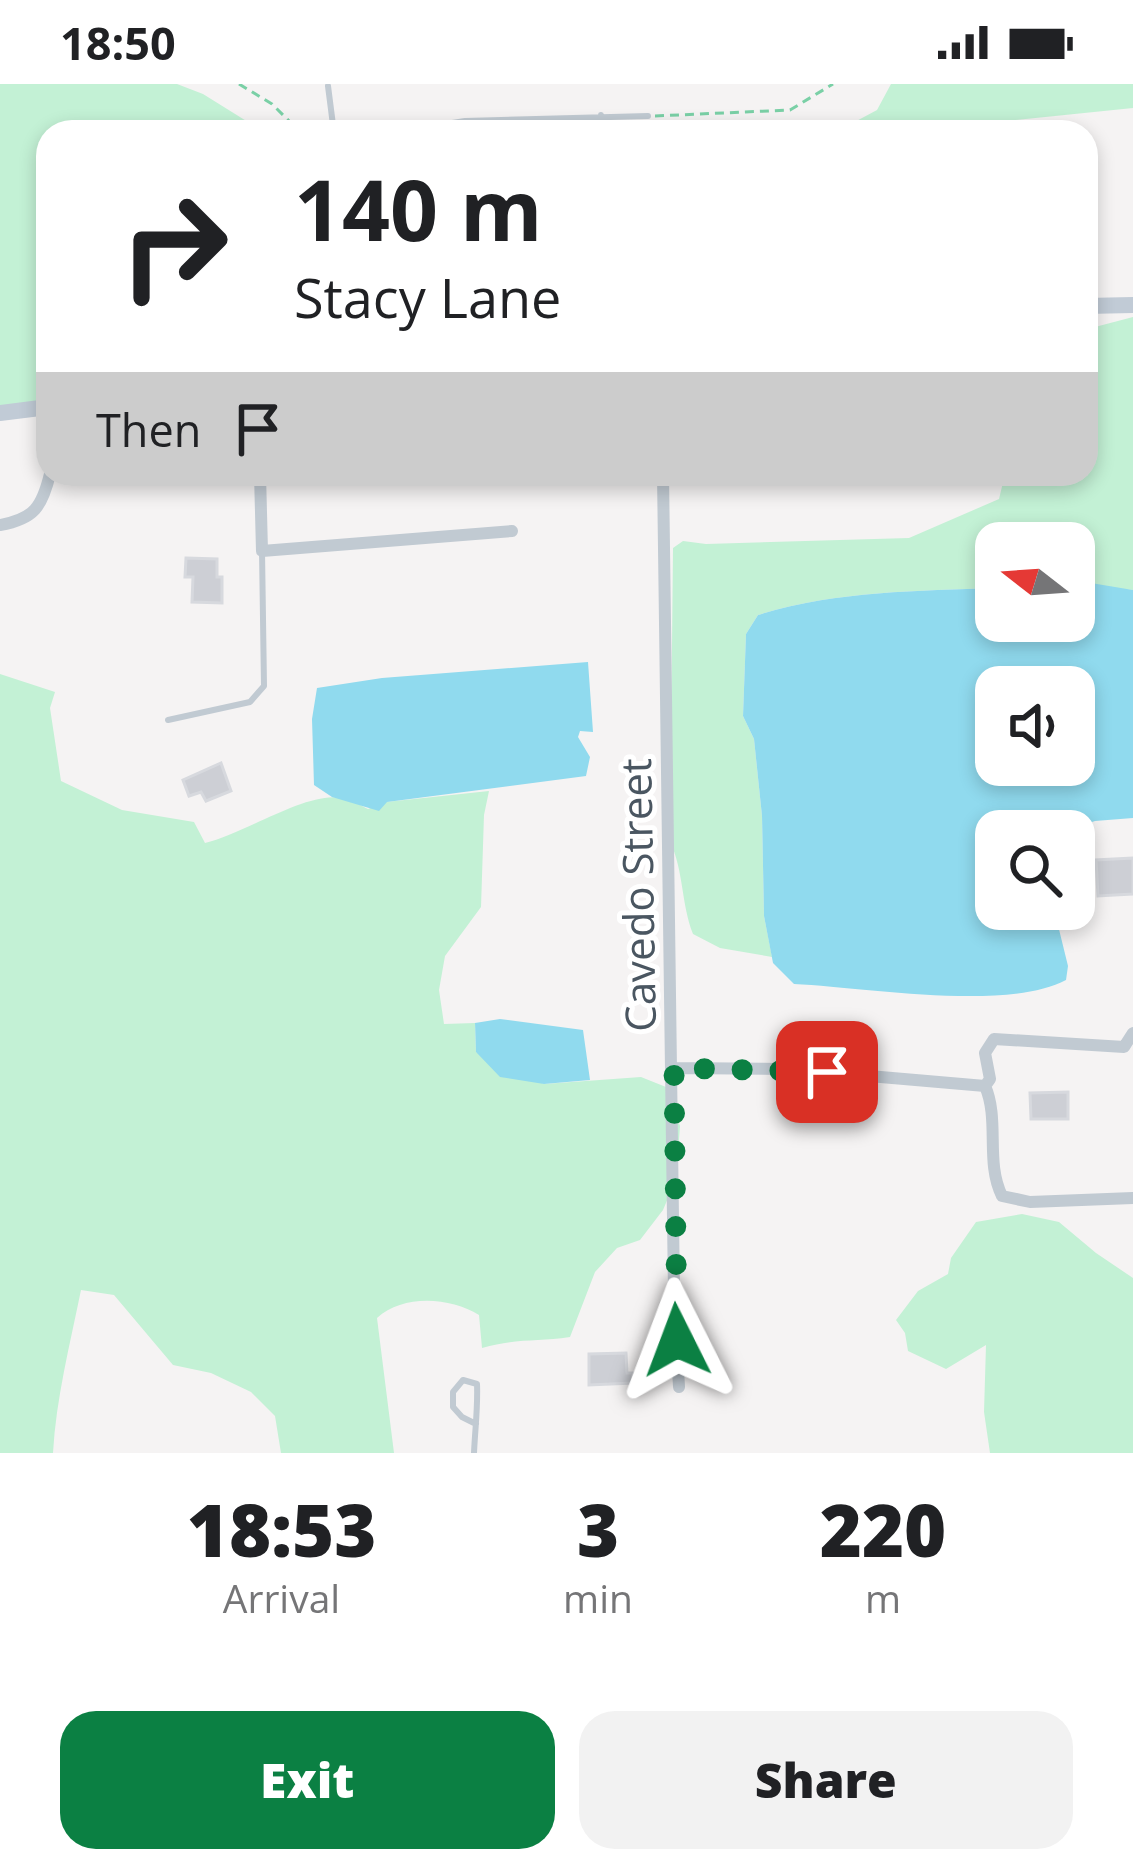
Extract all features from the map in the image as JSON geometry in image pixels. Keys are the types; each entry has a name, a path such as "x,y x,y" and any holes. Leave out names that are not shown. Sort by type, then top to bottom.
{"street":[{"path":"1098,306 1133,305"},
{"path":"0,413 36,408"},
{"path":"0,525 28,520 43,503 47,486"},
{"path":"260,486 262,551 512,531"},
{"name":"Cavedo Street","path":"664,486 674,1293 680,1387"},
{"path":"985,1086 991,1079 985,1053 994,1039 1124,1048 1133,1034"},
{"path":"674,1068 788,1069 985,1086"},
{"path":"985,1086 996,1182 1003,1196 1012,1200 1133,1198"}],"lane":[{"path":"328,86 332,120"},
{"path":"601,115 602,120"},
{"path":"488,120 648,116"},
{"path":"168,720 250,702 259,695 267,667 262,551"},
{"path":"474,1453 476,1424 477,1384 463,1380 453,1392 453,1407 476,1424"}],"path":[{"path":"239,84 288,120"},
{"path":"648,116 790,110 833,84"}],"green space":[{"path":"0,84 177,84 245,120 36,120 36,408 0,413"},
{"path":"891,84 1133,84 1133,108 1015,120 858,120 877,110"},
{"path":"1133,317 1133,590 1095,586 1095,522 975,522 975,589 846,597 758,615 746,634 743,716 754,739 762,816 764,916 772,957 720,948 693,934 670,841 673,548 683,541 909,538 999,499 1002,486 1098,486 1098,326"},
{"path":"0,674 55,692 50,708 61,781 122,810 194,822 205,843 327,798 368,809 386,802 489,791 481,907 445,956 439,990 444,1024 475,1023 476,1052 544,1084 641,1077 666,1087 680,1126 676,1179 663,1210 640,1240 617,1248 595,1272 570,1337 482,1348 479,1315 441,1302 400,1305 377,1318 394,1453 281,1453 275,1416 251,1392 211,1373 173,1365 114,1295 81,1290 53,1453 0,1453"},
{"path":"1022,1214 1059,1222 1133,1278 1133,1453 990,1453 984,1412 986,1345 946,1369 908,1351 905,1333 896,1320 918,1291 948,1274 951,1258 976,1222"}],"water":[{"path":"1095,584 1133,590 1133,818 1095,821 1095,810 975,810 975,930 1059,930 1068,966 1066,980 1008,995 895,992 794,984 773,963 764,916 762,816 754,739 743,716 746,634 758,615 787,607 975,589 975,642 1095,642"},
{"path":"588,662 593,732 580,731 578,737 590,757 586,776 387,802 379,811 332,797 314,785 312,719 317,688 382,678"},
{"path":"500,1019 583,1030 590,1080 544,1084 500,1077 476,1052 475,1023"}],"building":[{"path":"186,558 217,559 222,603 192,602 193,577 185,577"},
{"path":"221,763 231,791 206,801 201,792 189,796 183,780"},
{"path":"1133,858 1133,894 1098,896 1096,860"},
{"path":"1068,1092 1068,1119 1031,1119 1030,1093"},
{"path":"626,1353 633,1383 589,1385 589,1354"}],"route":[{"path":"677,1340 674,1068 827,1072"}]}
